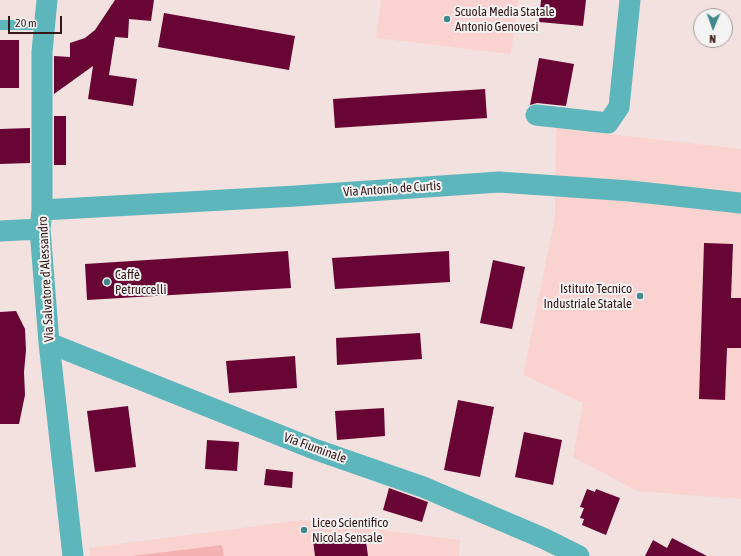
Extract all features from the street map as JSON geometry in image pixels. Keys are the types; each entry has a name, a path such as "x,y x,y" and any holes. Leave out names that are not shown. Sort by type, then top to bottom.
{"street":[{"name":"Via Salvatore d'Alessandro","path":"47,0 42,52 41,219 49,343 74,556"},
{"path":"536,116 608,123 619,107 630,0"},
{"name":"Via Antonio de Curtis","path":"0,231 41,219 296,196 499,182 630,191 741,203"},
{"name":"Via Fiuminale","path":"49,343 314,449 423,487 544,539 578,556"}],"lane":[{"path":"0,25 44,25"}],"shaded area":[{"name":"Scuola Media Statale Antonio Genovesi","path":"381,0 518,0 511,54 376,38"},
{"name":"Istituto Tecnico Industriale Statale","path":"556,128 741,149 741,499 637,491 573,457 583,403 523,375 555,216"},
{"name":"Liceo Scientifico Nicola Sensale","path":"302,520 460,540 459,556 90,556 89,548"},
{"path":"222,545 224,556 132,556"}],"building":[{"path":"115,0 154,0 151,21 129,19 128,38 115,37 109,75 137,79 133,106 88,99 93,66 54,94 54,56 70,57 70,43 85,38 95,30"},
{"path":"541,0 586,0 583,26 539,22"},
{"path":"164,13 295,36 289,70 158,47"},
{"path":"0,40 19,40 19,88 0,88"},
{"path":"539,58 574,64 566,106 537,103 530,105"},
{"path":"485,89 487,118 335,128 333,99"},
{"path":"54,116 66,116 66,165 54,165"},
{"path":"30,128 30,163 0,164 0,129"},
{"path":"704,243 733,244 731,298 741,298 741,348 727,348 725,400 699,399"},
{"path":"288,251 291,288 87,300 85,264"},
{"path":"449,251 450,282 335,289 332,258"},
{"path":"493,260 525,267 512,329 480,323"},
{"path":"16,311 25,329 25,395 19,424 0,424 0,312"},
{"path":"420,333 422,359 337,365 336,338"},
{"path":"295,356 297,388 229,393 226,361"},
{"path":"458,400 494,407 480,477 444,470"},
{"path":"128,406 136,467 95,472 87,411"},
{"path":"384,408 385,436 337,440 335,411"},
{"path":"524,432 562,440 553,485 515,477"},
{"path":"207,440 239,442 237,471 205,469"},
{"path":"266,469 293,472 292,488 264,485"},
{"path":"389,488 428,502 422,522 383,510"},
{"path":"587,489 595,492 596,489 620,498 606,535 582,525 584,519 580,518 584,508 580,507"},
{"path":"365,534 368,556 315,556 313,540"},
{"path":"672,538 707,556 645,556 653,540 667,548"}],"place":[{"name":"Scuola Media Statale Antonio Genovesi","path":"447,19"},
{"name":"Caffè Petruccelli","path":"107,282"},
{"name":"Istituto Tecnico Industriale Statale","path":"640,296"},
{"name":"Liceo Scientifico Nicola Sensale","path":"304,530"}]}
